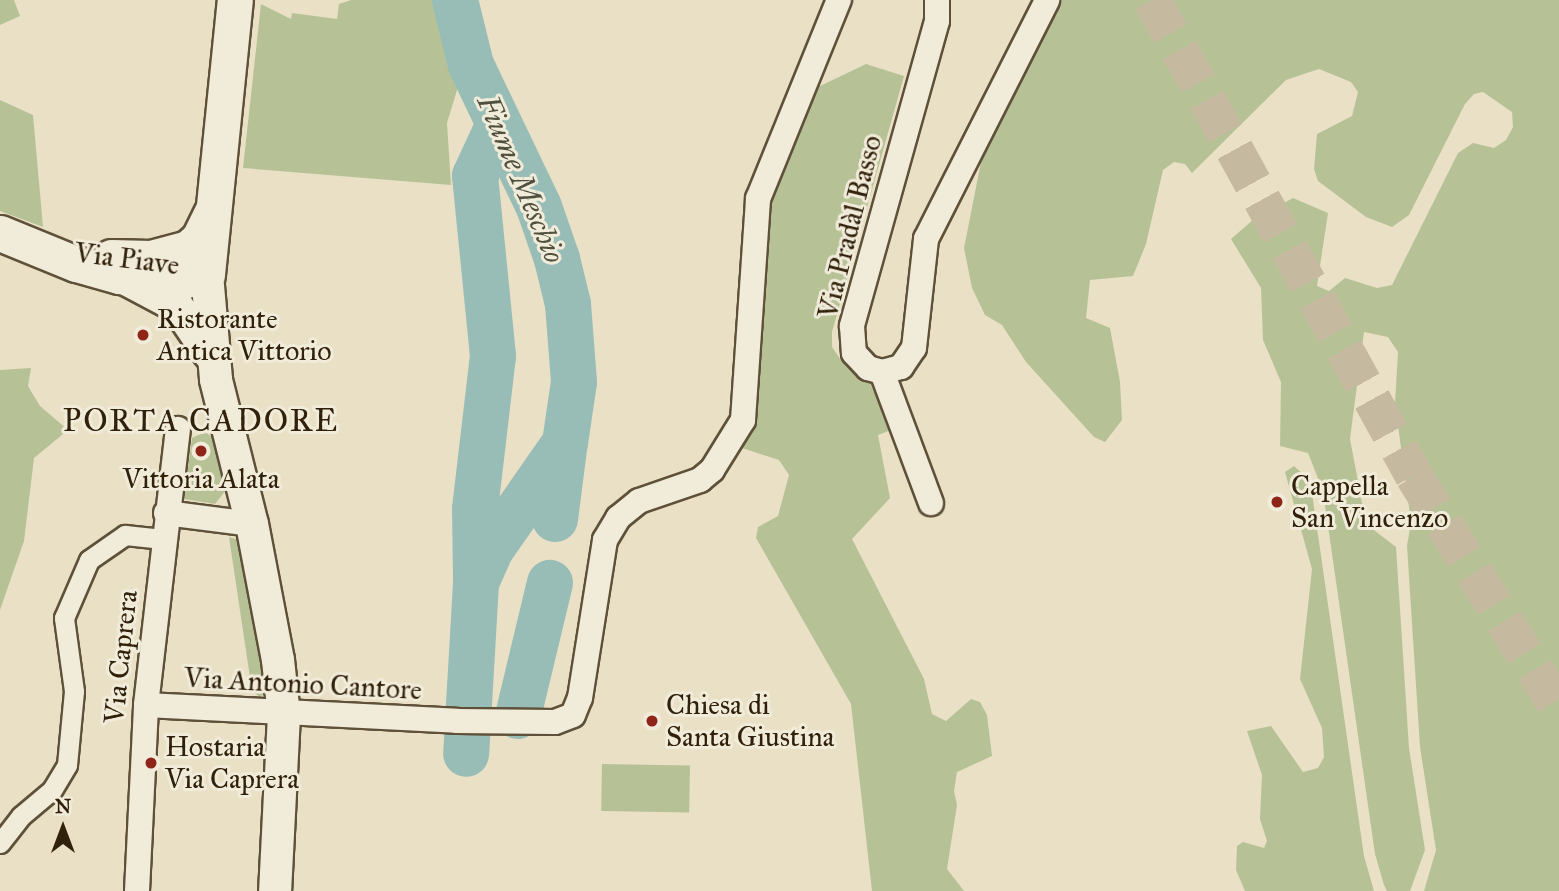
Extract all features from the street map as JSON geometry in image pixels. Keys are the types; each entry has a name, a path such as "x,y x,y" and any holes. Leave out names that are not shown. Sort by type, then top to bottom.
{"main road":[{"path":"207,274 211,213 235,0"},
{"path":"150,258 188,248 199,238 211,213"},
{"name":"Via Piave","path":"14,238 91,257 150,258"},
{"name":"Via Piave","path":"14,238 119,276 180,282 207,274"}],"street":[{"name":"Via Antonio Cantore","path":"146,705 284,715 457,720 555,722 573,715 580,698 605,540 618,518 639,501 700,480 721,459 743,420 758,199 839,0"},
{"name":"Via Pradàl Basso","path":"882,372 868,368 854,353 852,326 937,21 937,0"},
{"path":"931,503 882,372 901,367 914,348 926,239 1047,0"},
{"name":"Via Piave","path":"150,258 207,274"},
{"path":"207,274 213,360 252,524 284,715 275,891"},
{"path":"119,276 177,306 213,360"},
{"name":"Via Caprera","path":"137,891 146,705 163,538 178,429"},
{"path":"166,513 252,524"},
{"path":"0,843 8,828 52,790 67,765 74,691 64,618 89,560 125,535 163,538"}],"green space":[{"path":"0,0 14,0 20,16 0,25"},
{"path":"351,0 435,0 461,77 447,123 451,185 243,168 261,4 291,19 292,13 337,19 339,4"},
{"path":"1062,0 1559,0 1559,891 1424,891 1436,850 1420,747 1407,546 1411,522 1395,403 1398,352 1388,337 1364,332 1350,439 1366,524 1396,547 1409,748 1425,850 1410,891 1387,891 1375,854 1323,491 1308,453 1280,446 1281,382 1263,340 1261,288 1231,239 1254,219 1293,198 1328,213 1317,286 1329,291 1345,278 1377,288 1392,285 1458,153 1473,143 1494,148 1506,140 1513,127 1512,112 1483,92 1474,94 1465,104 1409,215 1392,227 1366,217 1318,181 1314,169 1317,134 1352,116 1358,92 1351,82 1319,69 1286,80 1192,173 1185,164 1174,162 1163,170 1146,244 1133,276 1090,280 1086,318 1110,328 1120,382 1122,420 1105,442 1094,437 1026,362 1002,325 985,315 972,288 964,248 981,162"},
{"path":"866,64 904,76 832,332 832,347 841,360 865,372 891,430 878,435 890,498 852,539 924,679 932,714 946,721 971,699 980,702 987,715 992,756 957,772 954,791 957,805 947,869 964,891 872,891 851,704 756,538 758,527 778,516 789,475 779,460 742,448 756,413 759,232 797,121 818,87"},
{"path":"0,100 33,115 43,227 0,211"},
{"path":"31,368 28,386 40,406 68,430 34,458 24,541 0,610 0,370"},
{"path":"205,432 212,437 226,490 215,504 184,499 192,438"},
{"path":"1294,466 1306,477 1312,493 1364,856 1374,891 1245,891 1236,870 1237,846 1243,842 1264,848 1267,841 1260,819 1262,775 1247,731 1271,726 1303,772 1318,768 1324,757 1322,728 1300,679 1312,569 1285,472"},
{"path":"229,537 239,540 264,655 265,693 260,697 252,691"},
{"path":"602,764 690,766 689,813 601,811"}],"waterway":[{"name":"Fiume Meschio","path":"455,0 471,65 539,207 557,259 568,304 574,382 565,443 491,549 476,583 466,754"},
{"path":"476,579 475,509 493,356 475,176 499,124"},
{"path":"555,519 564,449"},
{"path":"518,716 550,583"}],"tunnel":[{"path":"1152,0 1414,476 1559,709"}],"place":[{"name":"Ristorante Antica Vittorio","path":"143,335"},
{"name":"Vittoria Alata","path":"201,451"},
{"name":"Cappella San Vincenzo","path":"1277,502"},
{"name":"Chiesa di Santa Giustina","path":"652,721"},
{"name":"Hostaria Via Caprera","path":"151,763"}],"district":[{"name":"PORTA CADORE","path":"201,421"}]}
